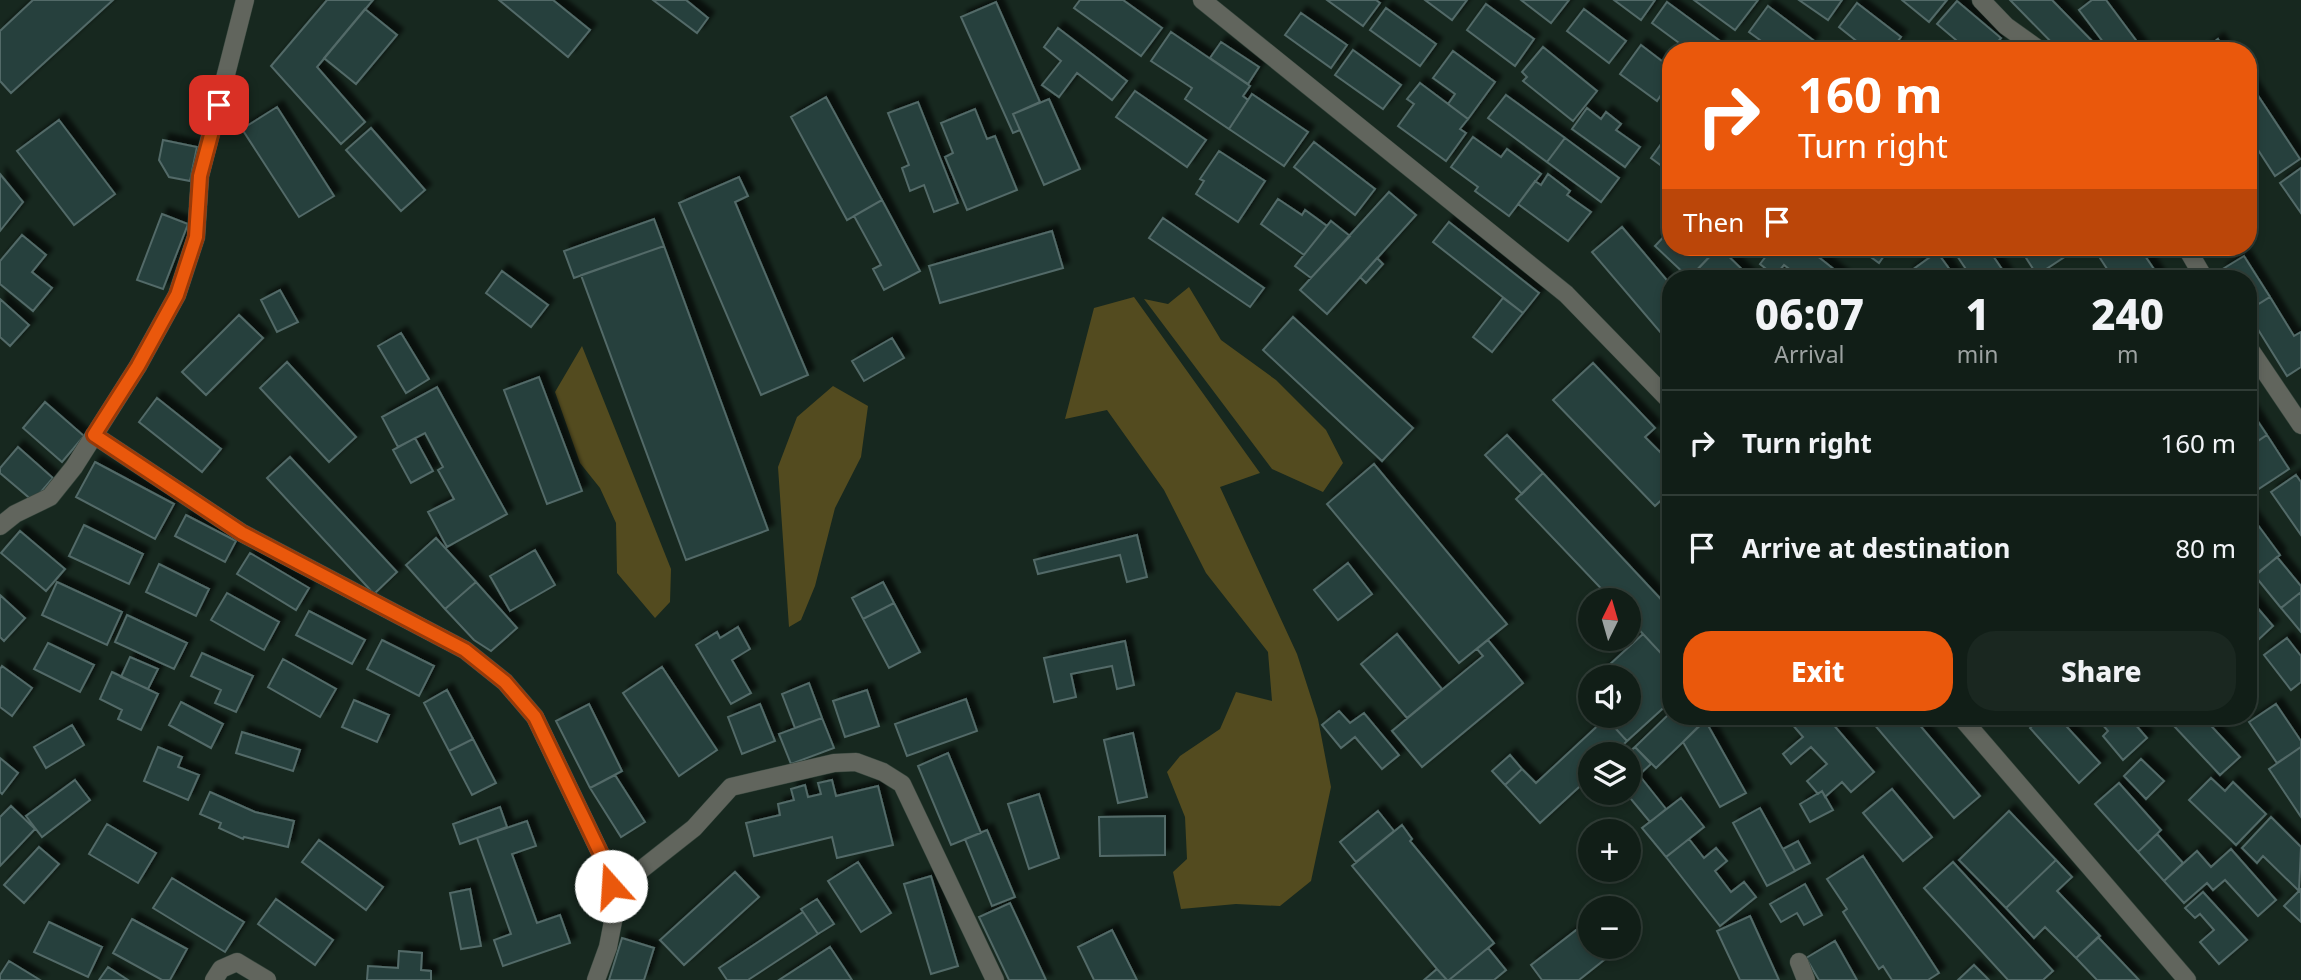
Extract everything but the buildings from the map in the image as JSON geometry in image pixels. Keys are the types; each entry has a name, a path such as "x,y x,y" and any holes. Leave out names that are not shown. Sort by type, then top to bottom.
{"street":[{"path":"0,526 15,514 50,497 74,467 138,366 177,295 196,237 200,176 246,0"},
{"path":"1202,0 1566,294 1662,393"},
{"path":"1981,0 2006,26 2028,42"},
{"path":"2257,360 2301,425"},
{"path":"94,435 242,533 465,650 505,682 535,717 608,869 616,906 608,947 596,980"},
{"path":"1969,725 2187,980"},
{"path":"611,886 642,869 694,828 731,787 834,763 856,762 883,772 902,784 995,980"},
{"path":"214,980 221,969 237,962 267,980"},
{"path":"1799,962 1806,980"}],"shaded area":[{"path":"1189,287 1221,340 1276,380 1326,430 1343,463 1323,492 1272,469 1144,299 1168,304"},
{"path":"1134,297 1260,473 1220,487 1297,654 1318,719 1331,787 1311,881 1280,906 1236,904 1181,909 1173,872 1187,859 1185,817 1167,772 1180,756 1220,729 1236,692 1272,701 1268,652 1206,573 1164,490 1107,410 1065,419 1094,308"},
{"path":"582,346 671,569 670,602 655,618 617,573 616,523 600,488 580,463 555,392"},
{"path":"833,386 868,406 861,457 835,508 815,586 801,620 789,627 778,467 797,417"}],"route":[{"path":"219,105 200,176 196,237 177,295 138,366 94,435 242,533 465,650 505,682 535,717 608,869 611,886"}]}
